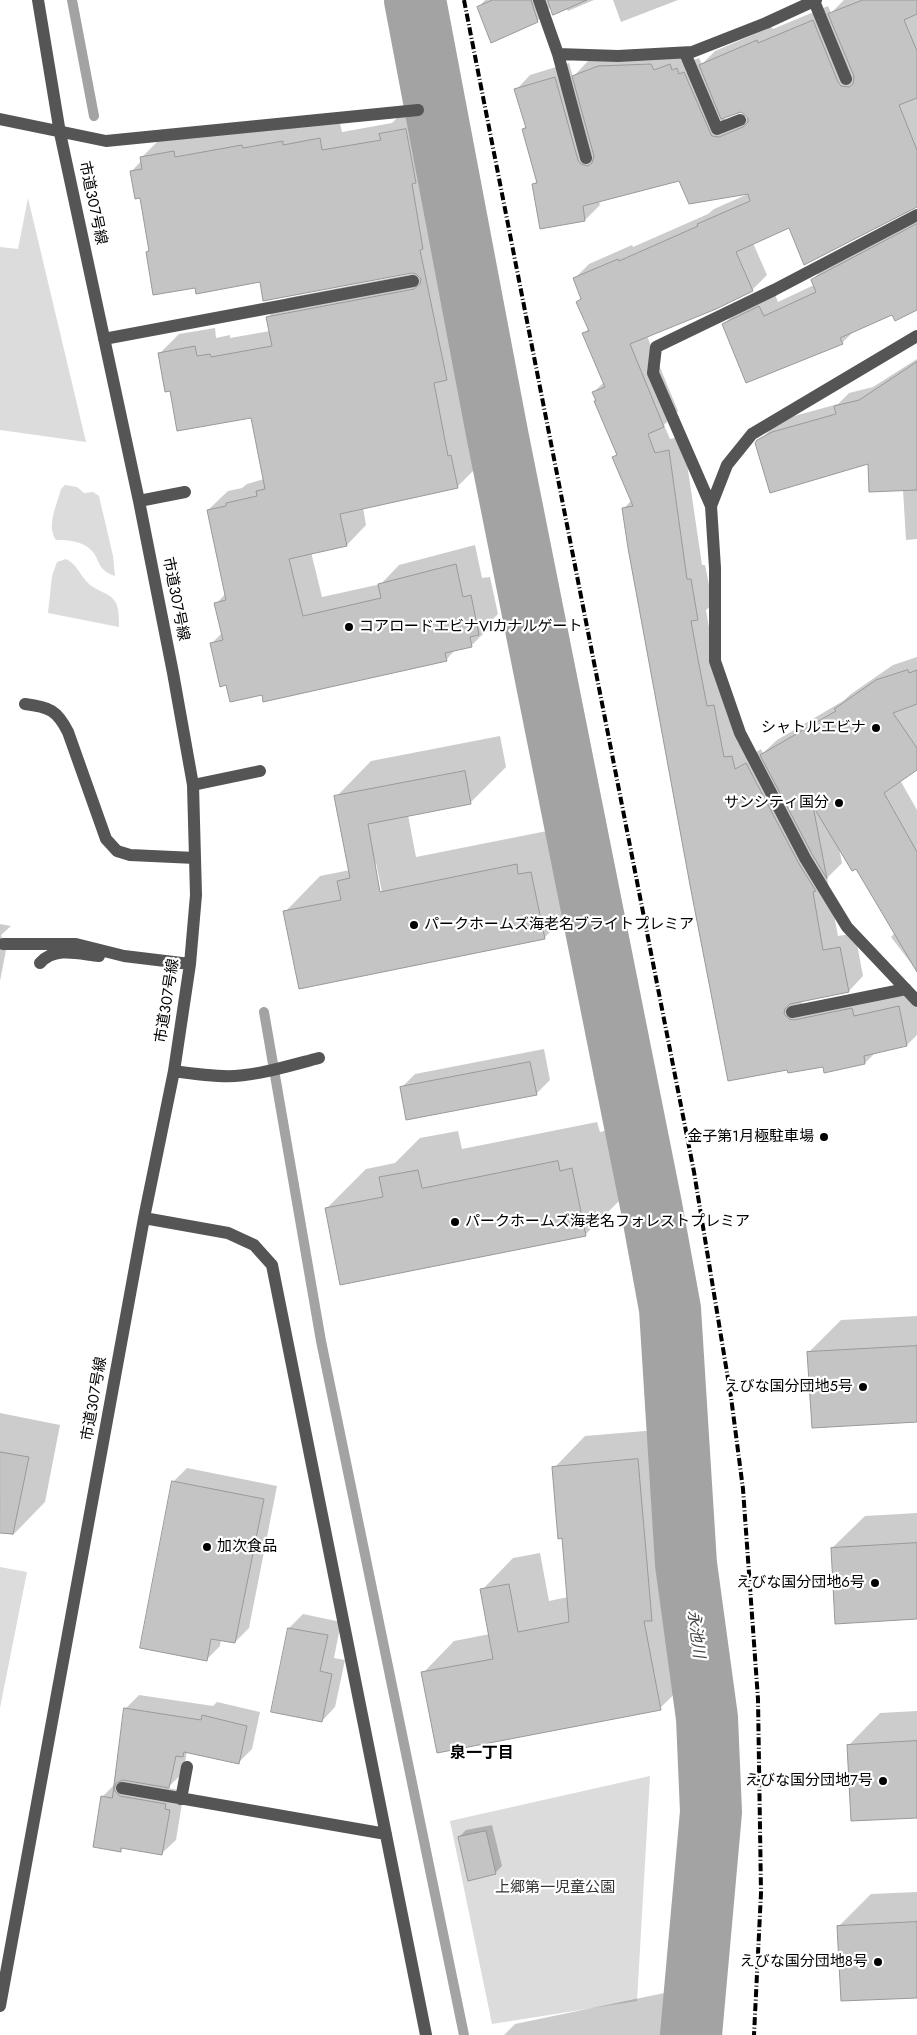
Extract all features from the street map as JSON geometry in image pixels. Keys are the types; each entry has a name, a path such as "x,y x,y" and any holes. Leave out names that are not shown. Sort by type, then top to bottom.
{"street":[{"name":"市道307号線","path":"0,2006 144,1218 174,1071 190,964 196,895 193,785 139,501 60,133 38,0"},
{"path":"539,0 558,54 565,87 586,158"},
{"path":"558,54 618,56 692,52 730,38 815,0 846,79"},
{"path":"685,52 717,130 740,120"},
{"path":"0,119 60,133 106,141 418,110"},
{"path":"917,215 774,290 656,347 653,372 711,506 715,568 715,661 740,733 805,858 847,926 917,1001"},
{"path":"104,339 413,282"},
{"path":"711,506 727,464 752,434 917,336"},
{"path":"139,501 185,492"},
{"path":"25,704 52,710 61,719 68,732 106,839 114,848 130,855 195,858"},
{"path":"193,785 260,771"},
{"path":"3,944 76,944 124,956"},
{"path":"40,963 47,956 59,953 124,956 190,964"},
{"path":"792,1012 906,989"},
{"path":"174,1071 203,1075 235,1076 319,1058"},
{"path":"144,1218 228,1233 254,1245 272,1265 426,2035"},
{"path":"181,1799 187,1767"},
{"path":"122,1788 386,1834"}],"green space":[{"path":"28,198 86,442 0,430 0,247 18,249"},
{"path":"65,485 77,487 84,493 93,492 99,496 113,556 115,576 101,567 94,553 88,547 75,542 56,540 53,534 52,521 61,489"},
{"path":"66,559 73,564 90,585 114,600 118,608 119,627 48,613 52,576 57,562"},
{"path":"0,1567 27,1572 0,1708"},
{"name":"上郷第一児童公園","path":"650,1776 637,2001 492,2024 450,1821"}],"building":[{"path":"493,0 531,0 538,22 491,43 477,7"},
{"path":"548,0 587,0 553,15"},
{"path":"863,0 917,0 917,14 904,20 917,51 917,98 899,105 917,150 917,207 804,265 789,228 736,252 753,291 716,309 630,344 664,427 648,434 655,453 669,450 687,579 691,579 698,620 691,621 707,706 714,705 724,757 732,756 735,769 746,763 798,862 816,891 813,892 823,950 840,947 849,992 790,1004 785,1009 784,1014 789,1019 794,1020 852,1008 854,1016 899,1006 907,1046 864,1056 865,1064 824,1073 823,1067 788,1073 787,1070 728,1081 628,548 622,508 633,506 612,457 617,455 594,401 596,401 592,392 605,387 582,333 589,331 576,302 581,299 573,278 618,259 619,261 750,201 748,194 689,204 679,181 583,206 585,221 540,229 532,184 537,183 522,129 526,128 514,89 555,77 578,160 581,164 588,166 592,163 594,156 572,76 598,66 651,64 654,70 670,64 672,70 677,68 679,74 684,72 712,136 719,137 743,127 748,122 748,118 741,112 721,119 699,65 757,40 758,43 813,20 838,82 841,86 849,87 853,84 854,76 828,14"},
{"path":"406,129 416,183 412,184 423,249 420,250 447,380 434,383 448,456 451,455 458,488 340,514 347,546 289,559 303,616 381,598 378,584 456,564 463,597 471,595 479,635 470,637 472,647 445,653 447,661 263,702 262,695 230,702 226,685 220,687 210,643 223,640 214,603 226,600 207,510 226,506 226,503 257,496 256,491 265,489 251,418 177,431 170,391 165,392 158,353 195,346 197,356 210,354 211,357 272,346 266,317 414,289 420,284 421,279 412,273 263,301 260,282 196,294 195,288 153,295 146,252 149,251 140,198 135,199 130,171 142,169 140,157 174,151 175,157 242,145 243,148 283,141 283,145 320,138 322,150 381,140 379,134"},
{"path":"917,224 917,310 895,321 892,315 840,338 843,344 746,383 722,324 759,306 764,316 816,292 811,280"},
{"path":"917,362 917,490 869,492 868,464 770,493 755,443 757,440 772,432 836,414 834,406 859,400"},
{"path":"908,670 909,673 917,670 917,704 893,713 917,748 917,770 884,793 917,852 917,972 856,869 852,871 813,806 827,879 760,755 836,711 834,709 876,680"},
{"name":"パークホームズ海老名ブライトプレミア","path":"465,771 471,804 368,824 380,892 517,864 518,874 531,872 545,939 299,989 283,911 341,900 337,881 350,878 334,796"},
{"path":"530,1062 537,1095 406,1120 400,1087"},
{"name":"パークホームズ海老名フォレストプレミア","path":"558,1161 560,1171 572,1168 586,1236 340,1285 325,1208 383,1197 379,1177 418,1170 422,1188"},
{"name":"えびな国分団地5号","path":"917,1346 917,1422 812,1428 807,1352"},
{"path":"0,1452 29,1457 13,1534 0,1533"},
{"path":"638,1459 652,1621 644,1621 661,1710 437,1753 421,1672 493,1659 480,1589 509,1584 518,1632 569,1622 562,1538 558,1539 552,1467"},
{"name":"加次食品","path":"172,1481 264,1499 235,1643 211,1639 207,1661 140,1648"},
{"name":"えびな国分団地6号","path":"917,1543 917,1619 835,1624 831,1548"},
{"path":"288,1628 328,1635 320,1671 332,1674 322,1722 271,1712"},
{"path":"124,1708 201,1720 202,1715 247,1726 239,1764 184,1752 183,1757 176,1756 169,1788 123,1780 116,1783 114,1790 120,1796 166,1804 165,1809 170,1810 162,1855 121,1848 121,1852 93,1847 101,1796 112,1798"},
{"name":"えびな国分団地7号","path":"917,1741 917,1818 851,1821 847,1745"},
{"path":"486,1831 496,1874 468,1881 458,1837"},
{"name":"えびな国分団地8号","path":"917,1922 917,1998 841,2001 837,1926"}],"waterway":[{"path":"72,0 94,116"},
{"name":"永池川","path":"415,0 497,433 651,1205 670,1309 686,1564 707,1718 711,1812 691,2035"},
{"path":"264,1012 321,1341 464,2035"}],"railway":[{"path":"464,0 694,1172 731,1397 743,1489 758,1699 761,1893 754,2035"}],"place":[{"name":"コアロードエビナVIカナルゲート","path":"349,627"},
{"name":"シャトルエビナ","path":"876,728"},
{"name":"サンシティ国分","path":"839,803"},
{"name":"パークホームズ海老名ブライトプレミア","path":"414,925"},
{"name":"金子第1月極駐車場","path":"824,1137"},
{"name":"パークホームズ海老名フォレストプレミア","path":"455,1222"},
{"name":"えびな国分団地5号","path":"863,1387"},
{"name":"加次食品","path":"207,1547"},
{"name":"えびな国分団地6号","path":"875,1583"},
{"name":"えびな国分団地7号","path":"883,1781"},
{"name":"えびな国分団地8号","path":"878,1962"}],"district":[{"name":"泉一丁目","path":"482,1754"}]}
